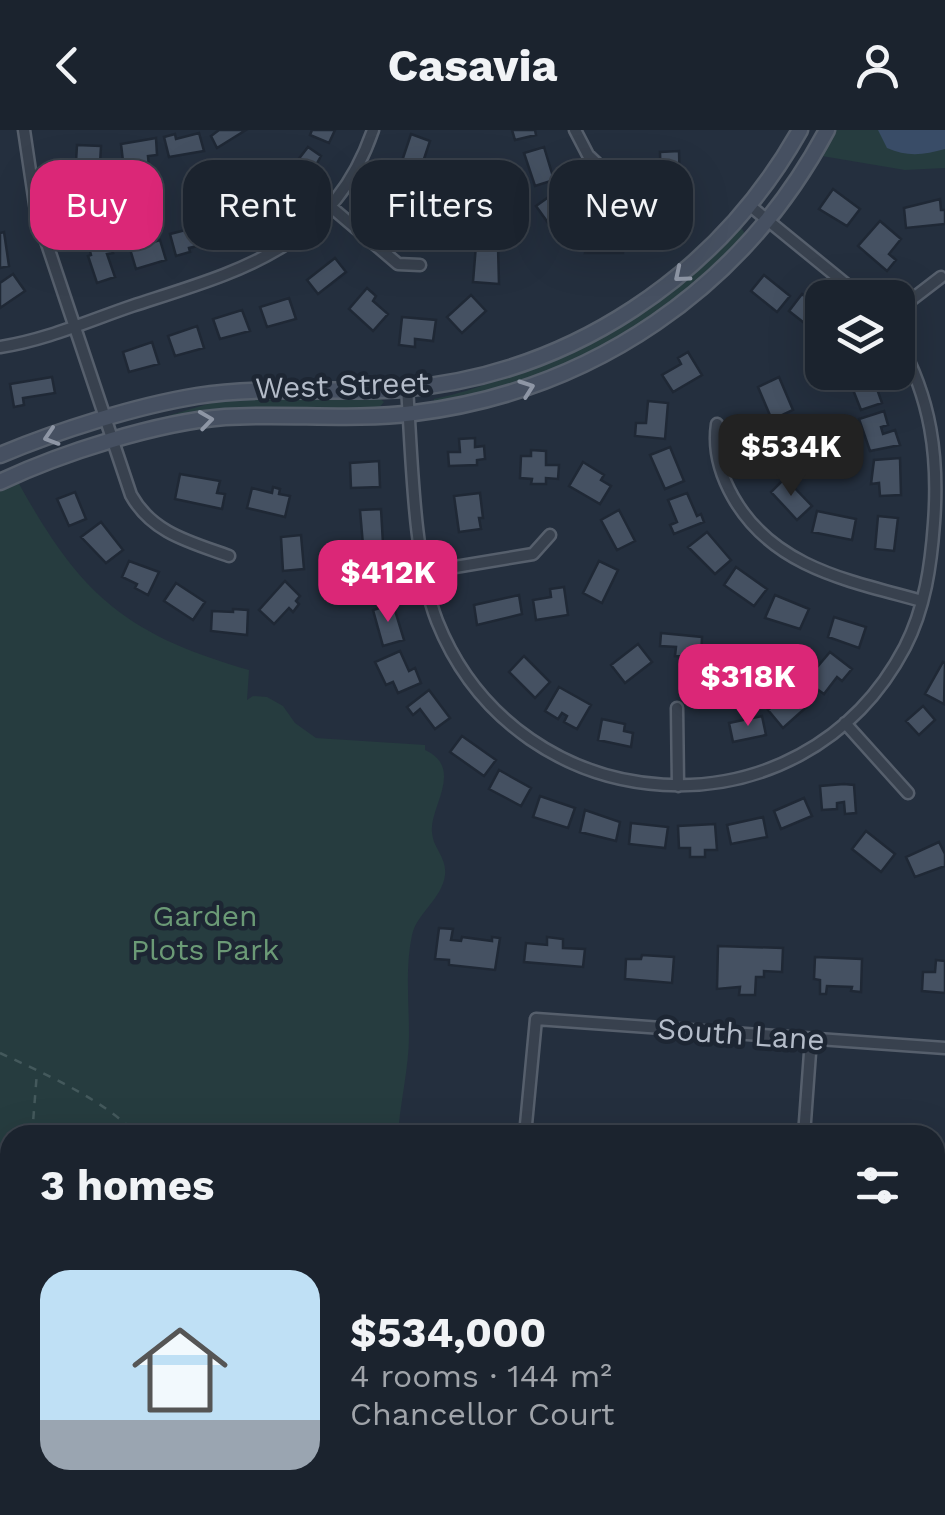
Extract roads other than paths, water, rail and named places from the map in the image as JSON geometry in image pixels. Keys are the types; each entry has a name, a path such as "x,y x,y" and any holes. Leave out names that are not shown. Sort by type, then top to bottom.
{"street":[{"path":"24,130 36,211 130,495 149,520 178,538 229,556"},
{"path":"373,130 358,166 331,207 398,264 420,266"},
{"path":"575,130 592,160"},
{"name":"West Street","path":"0,455 160,404 221,393 407,388 501,371 586,338 668,286 695,263 749,206 800,130"},
{"name":"West Street","path":"0,482 111,442 219,418 409,414 521,391 626,344 696,294 769,221 827,130"},
{"path":"749,206 841,280"},
{"path":"0,347 73,327 258,263 278,250"},
{"path":"915,297 941,277"},
{"path":"407,388 424,572 436,618 454,658 490,707 516,730 562,760 630,782 678,786 725,782 772,768 811,748 846,723 896,663 914,628 931,565 936,450 924,398 915,378"},
{"path":"718,424 715,447 729,489 742,514 774,547 808,567 922,601"},
{"path":"424,572 533,554 550,534"},
{"path":"677,708 678,786"},
{"path":"846,723 908,793"},
{"name":"South Lane","path":"526,1125 536,1019 945,1048"},
{"path":"805,1125 811,1039"}],"water":[{"path":"878,130 945,130 945,149 916,154 894,151 887,148"}],"park label":[{"name":"Garden Plots Park","path":"205,932"}]}
